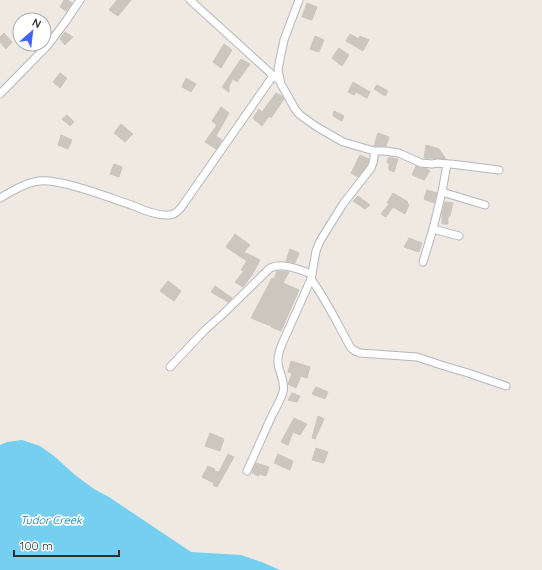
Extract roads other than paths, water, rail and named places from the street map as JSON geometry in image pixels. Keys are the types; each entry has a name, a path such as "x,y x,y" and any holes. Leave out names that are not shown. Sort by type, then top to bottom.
{"street":[{"path":"0,94 48,45 66,22 80,0"},
{"path":"190,0 281,84 300,115 343,142 374,151 399,153 421,163 452,164 499,170"},
{"path":"281,84 278,70 284,40 299,0"},
{"path":"0,198 30,183 50,181 90,190 142,210 169,216 182,207 273,76"},
{"path":"247,471 270,419 279,403 283,391 284,383 279,368 278,355 311,277 316,251 320,240 343,204 371,168 374,162 374,151"},
{"path":"423,262 433,229 447,164"},
{"path":"442,192 485,205"},
{"path":"433,229 459,236"},
{"path":"170,367 205,330 270,268 280,265 311,277 334,316 347,342 354,351 360,353 417,357 506,386"}],"water":[{"name":"Tudor Creek","path":"22,440 40,446 94,489 109,497 191,552 241,555 280,570 0,570 0,445 7,442"}]}
